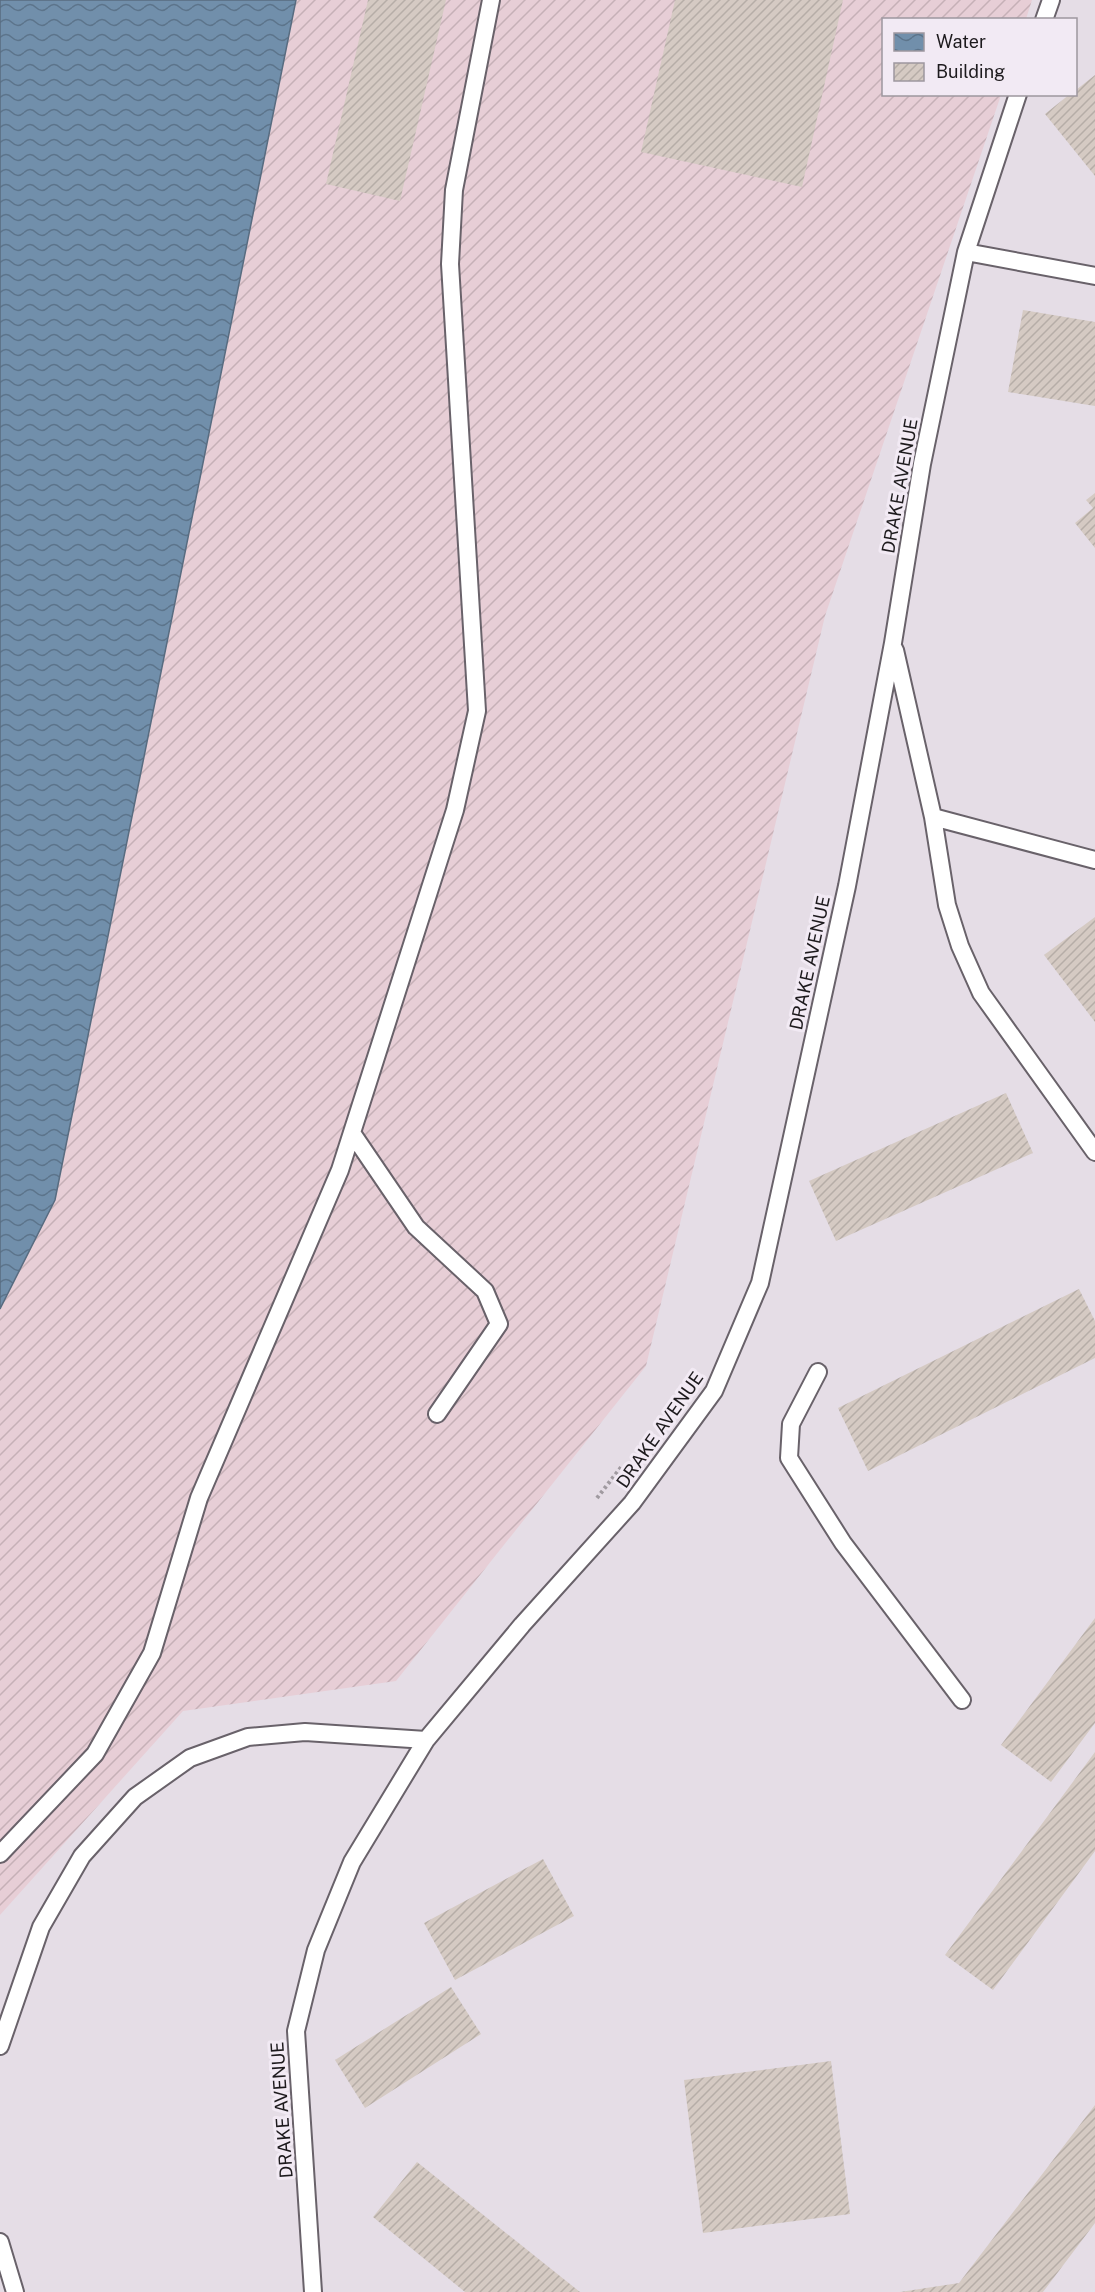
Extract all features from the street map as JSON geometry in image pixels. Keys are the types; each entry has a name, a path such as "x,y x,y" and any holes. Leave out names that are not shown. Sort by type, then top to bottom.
{"lane":[{"path":"0,1854 95,1754 152,1653 199,1498 340,1170 455,810 477,711 450,264 454,190 491,0"},
{"path":"1045,18 1051,0"},
{"name":"DRAKE AVENUE","path":"313,2292 297,2031 316,1950 352,1862 426,1740 522,1625 632,1503 714,1391 760,1282 847,886 893,643 922,464 966,252 1017,96"},
{"path":"966,252 1095,276"},
{"path":"893,643 933,817 947,905 960,946 981,993 1095,1152"},
{"path":"933,817 1095,860"},
{"path":"352,1133 416,1227 485,1291 499,1324 436,1414"},
{"path":"818,1372 791,1424 789,1458 843,1542 962,1700"},
{"path":"0,2046 41,1927 82,1856 135,1797 190,1758 248,1737 305,1732 426,1740"},
{"path":"0,2242 15,2292"}],"path":[{"path":"595,1500 625,1463"}],"shaded area":[{"path":"296,0 1032,0 1026,18 882,18 882,96 1001,96 825,616 646,1366 396,1681 183,1711 0,1915 0,1309 55,1200"}],"water":[{"path":"0,0 296,0 55,1200 0,1309"}],"building":[{"path":"368,0 446,0 400,201 326,184"},
{"path":"675,0 843,0 802,187 641,152"},
{"path":"1095,75 1095,176 1045,114 1068,96 1077,96 1077,89"},
{"path":"1023,310 1095,322 1095,406 1008,392"},
{"path":"1095,493 1095,548 1075,523 1093,508 1086,500"},
{"path":"1095,917 1095,1022 1044,955"},
{"path":"1006,1093 1033,1153 836,1241 809,1181"},
{"path":"1079,1289 1095,1321 1095,1358 868,1471 838,1408"},
{"path":"1095,1618 1095,1723 1051,1782 1001,1745"},
{"path":"1095,1752 1095,1851 993,1990 945,1955"},
{"path":"543,1859 574,1916 455,1980 424,1923"},
{"path":"451,1987 481,2034 365,2108 335,2060"},
{"path":"831,2061 850,2214 703,2233 684,2080"},
{"path":"1095,2105 1095,2223 1043,2292 900,2292 959,2283"},
{"path":"417,2162 580,2292 465,2292 373,2217"}]}
